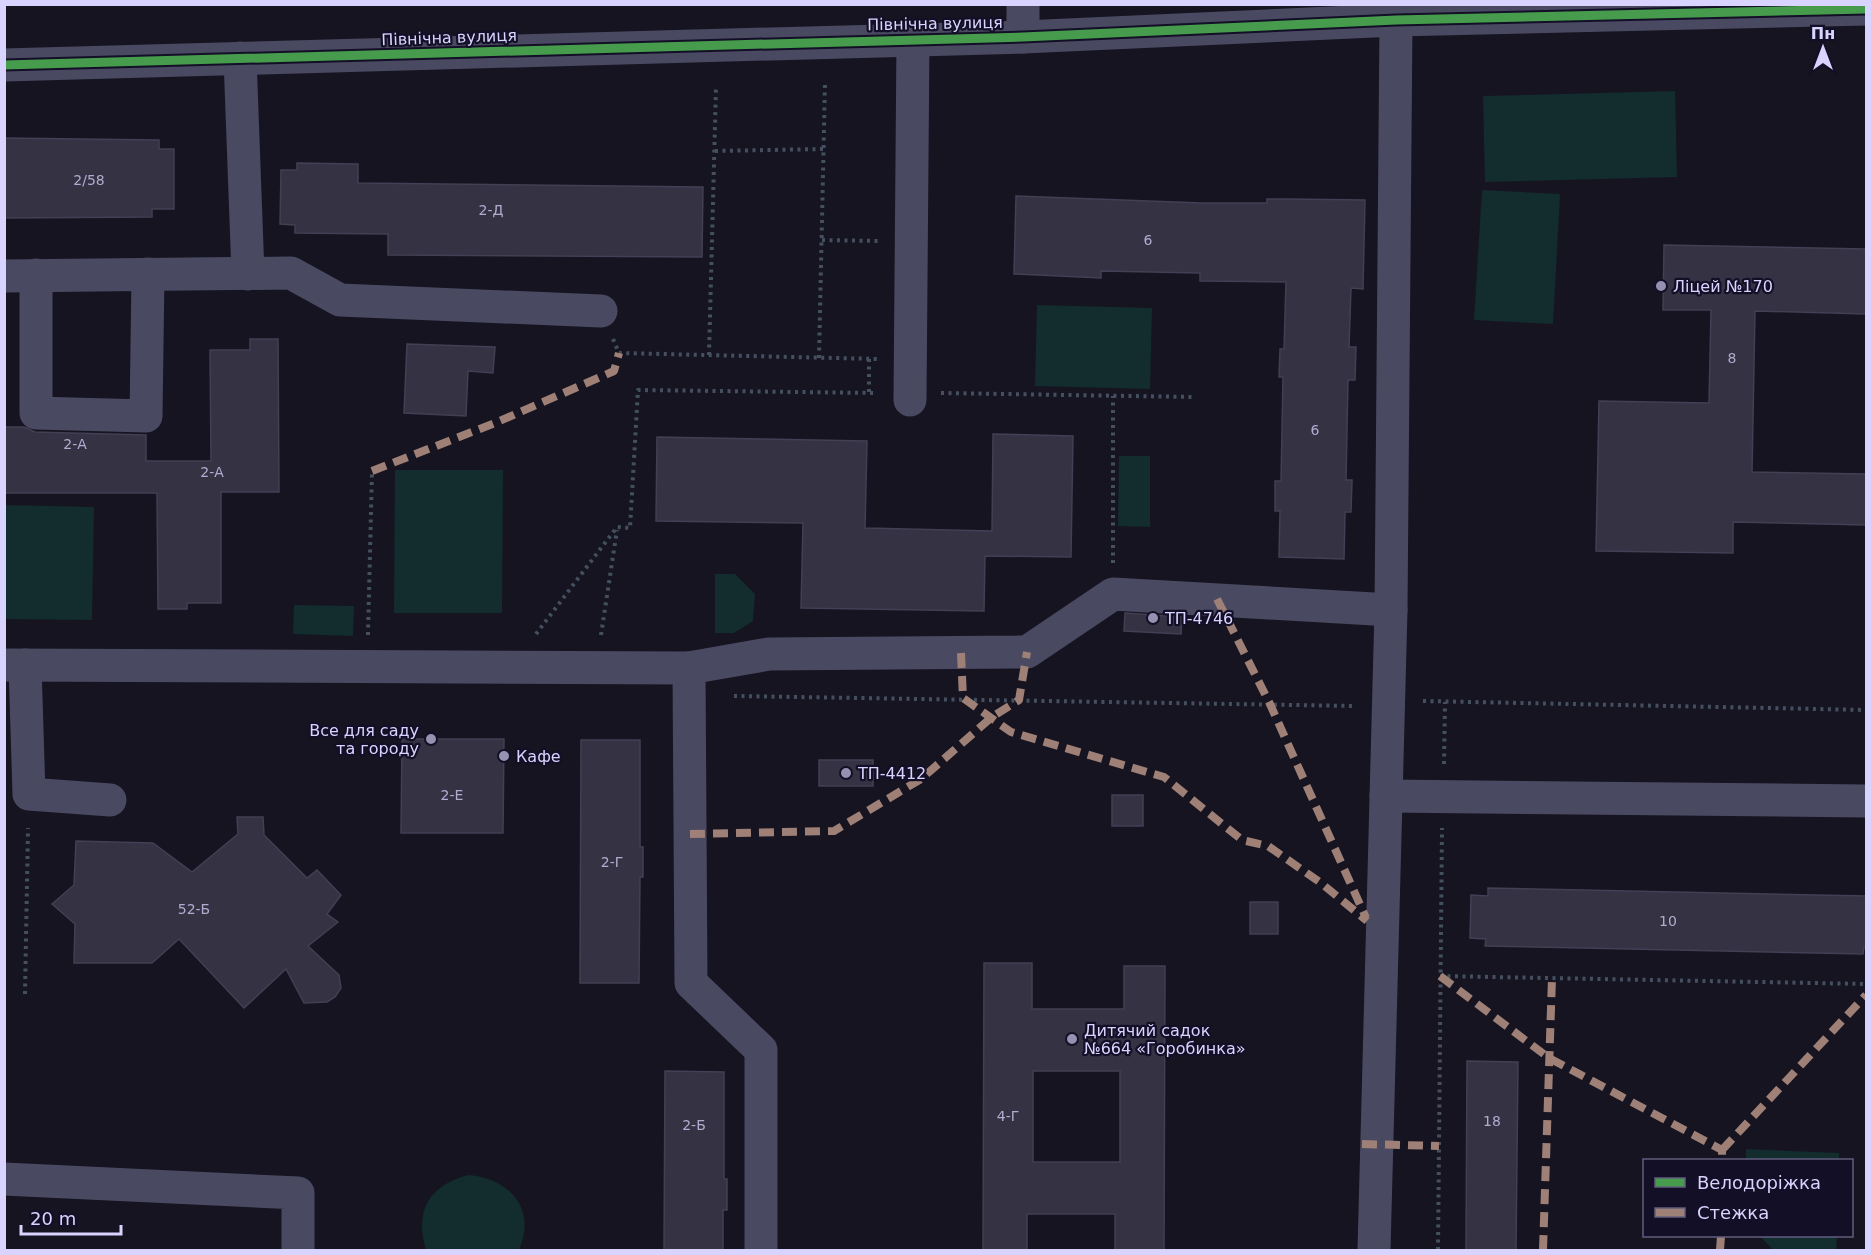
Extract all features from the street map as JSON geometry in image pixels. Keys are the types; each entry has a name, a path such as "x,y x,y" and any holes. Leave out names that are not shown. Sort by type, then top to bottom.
{"street":[{"path":"1023,4 1023,37"},
{"name":"Північна вулиця","path":"4,65 913,38 1023,37 1396,20 1866,9"},
{"path":"1374,1251 1391,610 1396,20"},
{"path":"910,400 913,38"},
{"path":"240,58 248,274"},
{"path":"148,274 146,416 36,414 20,275 148,274 248,274 291,273 340,300 601,311"},
{"path":"110,800 29,794 15,665 689,668 768,654 1027,652 1113,594 1391,610"},
{"path":"689,668 691,983 761,1050 761,1251"},
{"path":"1386,796 1866,801"},
{"path":"4,1179 298,1193 298,1251"}],"path":[{"path":"819,358 825,82"},
{"path":"710,355 716,87"},
{"path":"715,151 823,149"},
{"path":"822,240 911,242"},
{"path":"601,311 619,353 910,358"},
{"path":"869,359 869,392"},
{"path":"533,638 618,527 630,528 638,390"},
{"path":"1113,396 1113,594"},
{"path":"368,639 372,471"},
{"path":"689,668 726,696 1371,706 1389,700 1866,710"},
{"path":"1438,1251 1445,702"},
{"path":"25,994 29,794"},
{"path":"1440,975 1866,984"}],"green space":[{"path":"1675,91 1677,177 1485,182 1483,96"},
{"path":"1482,190 1560,194 1553,324 1474,320"},
{"path":"1037,305 1152,308 1150,389 1035,386"},
{"path":"1119,456 1150,456 1150,527 1118,526"},
{"path":"395,470 503,470 502,613 394,613"},
{"path":"5,505 94,507 92,620 5,619"},
{"path":"715,574 735,574 755,594 753,621 734,633 715,633"},
{"path":"294,605 354,606 353,636 293,634"},
{"path":"1746,1149 1839,1153 1839,1159 1746,1159"},
{"path":"469,1175 497,1183 516,1199 522,1209 525,1222 519,1250 426,1250 422,1223 428,1202 444,1185"},
{"path":"1761,1237 1837,1237 1836,1250 1773,1250"}],"building":[{"path":"4,138 159,140 159,149 174,149 174,209 152,209 152,217 4,218"},
{"path":"297,163 358,164 358,183 703,187 702,257 388,255 388,234 295,233 295,225 280,224 281,170 297,170"},
{"path":"1016,196 1202,203 1267,203 1267,199 1365,200 1363,289 1351,288 1349,347 1356,347 1355,380 1348,380 1346,480 1352,480 1351,512 1345,512 1344,559 1279,557 1280,511 1275,511 1275,481 1281,481 1283,377 1279,377 1280,349 1284,349 1286,282 1200,281 1200,273 1101,271 1101,278 1014,274"},
{"path":"1664,245 1866,249 1866,314 1755,311 1752,472 1866,474 1866,525 1733,522 1733,553 1596,551 1599,401 1709,403 1711,310 1663,310"},
{"path":"250,339 278,339 279,492 221,492 221,603 187,603 187,609 158,609 157,493 4,493 4,427 24,427 35,432 146,435 146,461 211,461 210,350 250,350"},
{"path":"407,344 495,347 493,373 468,371 466,416 404,413"},
{"path":"993,434 1073,436 1071,557 985,556 984,611 801,608 803,523 656,521 657,437 867,441 865,528 992,531"},
{"name":"ТП-4746","path":"1125,613 1182,617 1181,634 1124,631"},
{"path":"402,739 504,739 503,833 401,833"},
{"path":"581,740 640,740 640,847 643,847 643,877 640,877 639,983 580,983"},
{"name":"ТП-4412","path":"819,760 873,760 873,786 819,786"},
{"path":"1112,795 1143,795 1143,826 1112,826"},
{"path":"237,817 263,817 264,835 307,878 317,870 341,895 327,914 338,922 308,946 339,975 341,988 335,997 327,1002 304,1003 286,969 244,1008 179,939 152,963 74,963 75,924 52,904 74,885 76,841 153,843 192,872 238,834"},
{"path":"1488,888 1866,896 1866,947 1864,947 1863,954 1485,946 1486,939 1470,938 1471,895 1488,896"},
{"path":"1250,902 1278,902 1278,934 1250,934"},
{"path":"984,963 1032,963 1032,1009 1124,1009 1124,966 1165,966 1164,1251 1115,1251 1115,1214 1027,1214 1027,1251 983,1251","holes":["1033,1071 1120,1071 1120,1162 1033,1162"]},
{"path":"1467,1061 1518,1062 1516,1251 1466,1251"},
{"path":"665,1071 724,1072 724,1179 727,1179 727,1210 723,1210 723,1251 664,1251"}],"marked path":[{"path":"372,471 495,423 614,371 619,353"},
{"path":"1217,599 1270,704 1366,918"},
{"path":"690,834 834,831 921,779 992,717 1019,700 1027,652"},
{"path":"961,653 963,698 1011,732 1164,777 1242,840 1268,846 1321,883 1367,921"},
{"path":"1440,976 1549,1058 1722,1150 1722,1159"},
{"path":"1543,1250 1552,978"},
{"path":"1722,1150 1866,995"},
{"path":"1362,1144 1439,1146"},
{"path":"1720,1250 1721,1237"}],"cycle path":[{"path":"4,65 1023,37 1396,20 1866,9"}],"place":[{"name":"Ліцей №170","path":"1661,286"},
{"name":"ТП-4746","path":"1153,618"},
{"name":"Все для саду та городу","path":"431,739"},
{"name":"Кафе","path":"504,756"},
{"name":"ТП-4412","path":"846,773"},
{"name":"Дитячий садок №664 «Горобинка»","path":"1072,1039"}]}
